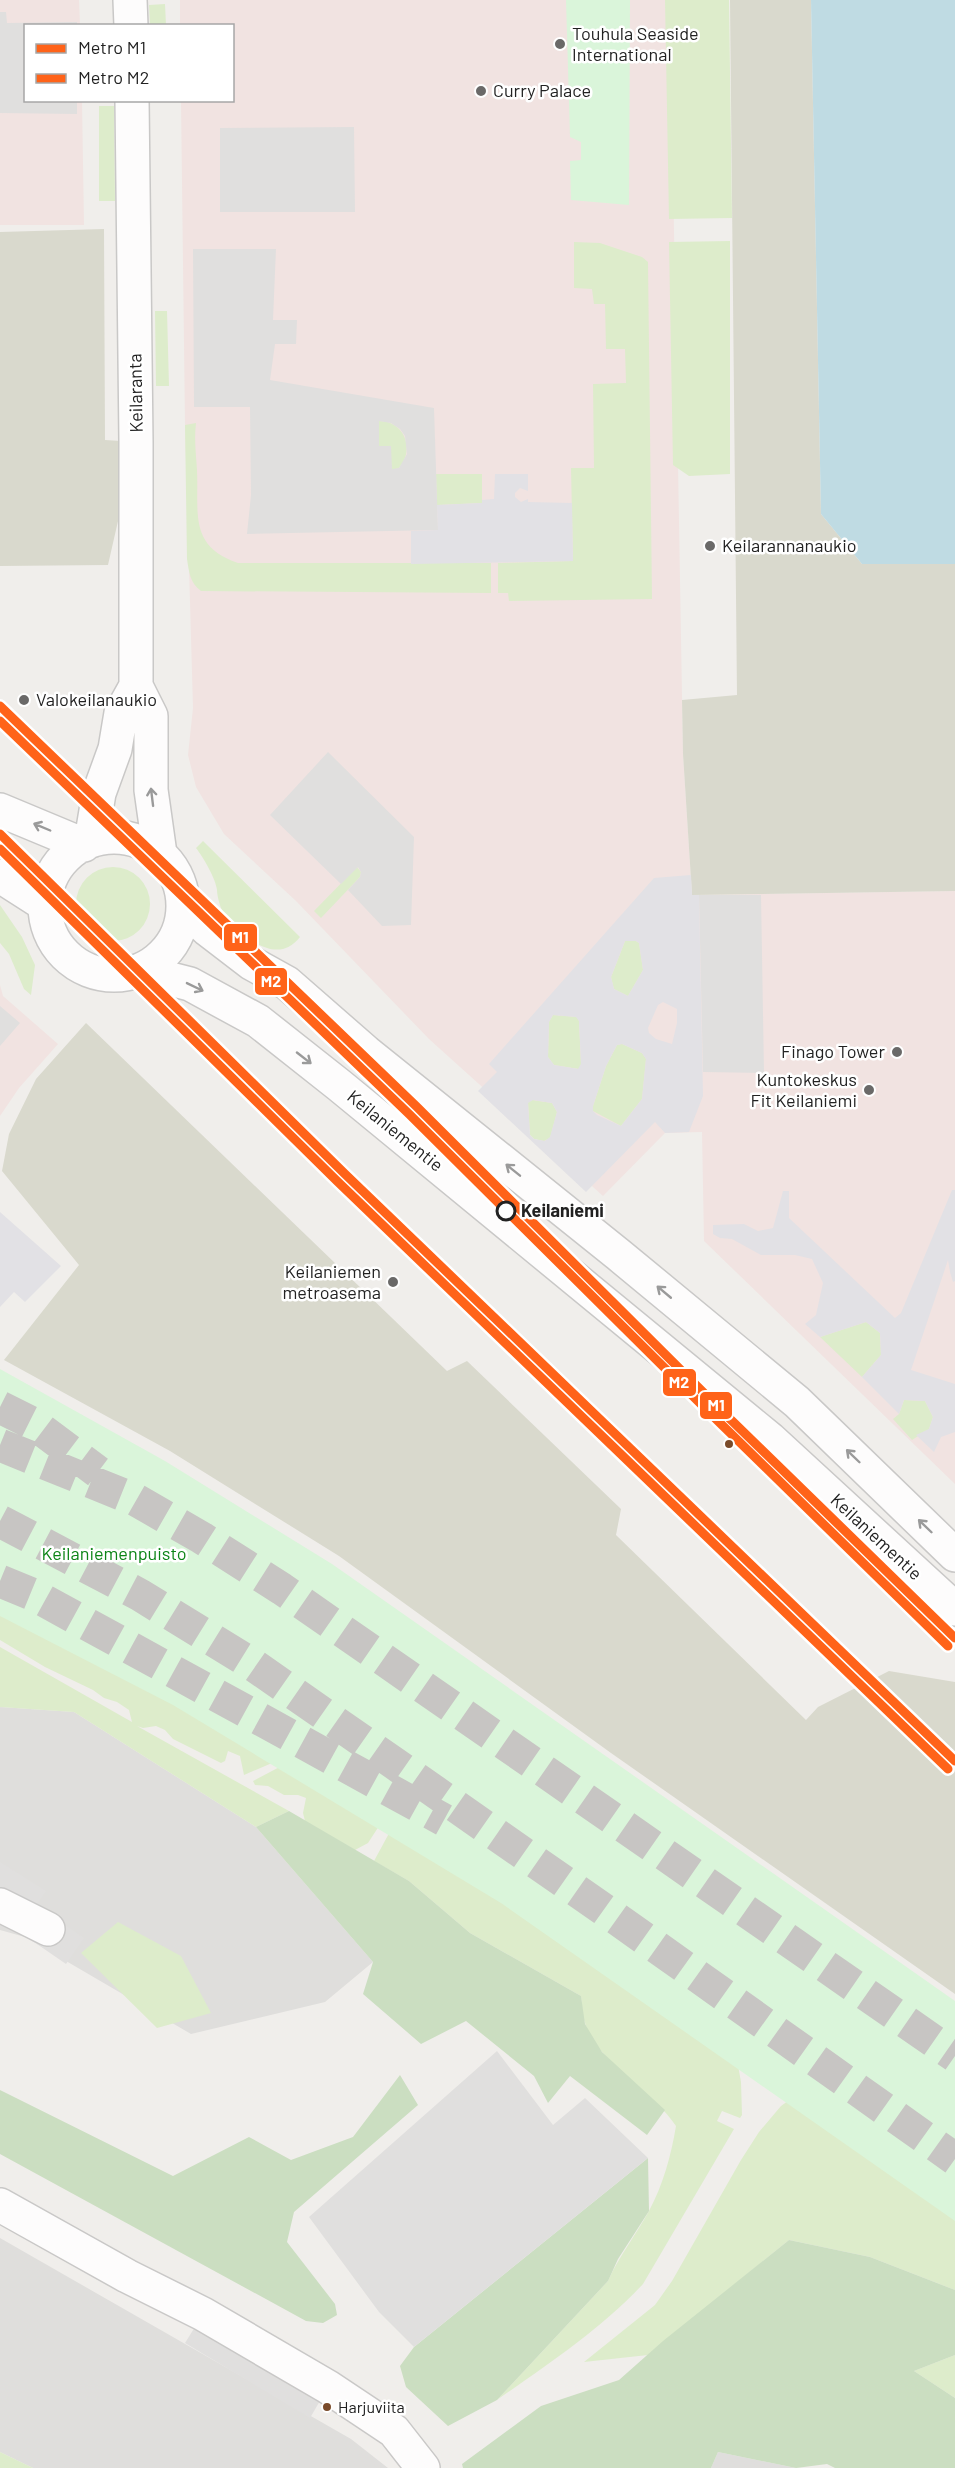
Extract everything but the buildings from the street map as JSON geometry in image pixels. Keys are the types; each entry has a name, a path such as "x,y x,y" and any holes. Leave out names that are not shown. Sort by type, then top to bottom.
{"street":[{"path":"130,0 130,24"},
{"name":"Keilaranta","path":"132,102 136,686 151,716 151,790 160,854"},
{"name":"Keilaranta","path":"88,843 99,793 115,749 121,713 136,686"},
{"path":"0,810 88,843"},
{"path":"109,837 127,838 145,844 160,854 172,869 180,887 183,906 180,926 171,945 157,960 139,970 120,975 101,974 82,968 66,957 54,942 46,923 45,904 48,884 58,865 73,851 88,843 109,837"},
{"path":"0,876 45,904"},
{"path":"183,906 208,930 251,963 287,983 366,1052 797,1402 955,1555"},
{"name":"Keilaniementie","path":"139,970 190,984 258,1022 339,1085 770,1439 955,1609"},
{"path":"0,1905 48,1929"},
{"path":"0,2205 127,2276 203,2314 328,2387 394,2431 423,2468"}],"shaded area":[{"path":"0,0 79,0 80,24 24,24 24,102 82,102 84,225 0,225"},
{"path":"180,0 670,0 683,754 692,895 955,891 955,1484 704,1241 702,1132 665,1133 603,1196 429,1039 296,901 224,834 196,787 188,755 193,708 185,425 181,102 234,102 234,24 180,24"},
{"path":"730,0 811,0 821,514 862,564 955,564 955,891 692,895 682,700 737,695"},
{"path":"0,12 6,12 7,23 77,22 77,24 24,24 24,102 77,102 77,114 0,113"},
{"path":"354,127 355,212 220,212 220,128"},
{"path":"104,229 105,440 136,442 108,565 0,566 0,232"},
{"path":"193,249 276,249 273,320 297,320 296,344 275,344 270,380 434,408 438,530 247,534 251,495 250,407 194,407","holes":["379,421 391,423 405,436 407,454 399,468 392,469 391,446 379,446"]},
{"path":"495,474 528,474 528,491 520,488 515,493 515,497 521,502 528,499 528,502 572,503 573,561 411,564 411,531 438,530 437,505 482,503 482,500 494,499"},
{"path":"328,752 414,837 411,925 382,926 348,890 360,877 361,872 358,867 341,884 270,815"},
{"path":"691,875 692,895 699,895 703,1096 689,1132 665,1133 655,1122 586,1192 478,1091 497,1072 489,1064 654,878","holes":["625,941 639,943 643,970 628,996 614,989 611,977","663,1002 677,1009 677,1023 672,1044 656,1039 649,1033 648,1028 658,1005","553,1015 576,1017 579,1021 581,1064 578,1069 554,1065 548,1057 549,1022","622,1044 642,1053 646,1059 642,1099 621,1126 593,1111 606,1066 617,1045","533,1100 552,1103 557,1112 550,1137 545,1141 534,1139 530,1135 528,1103"]},
{"path":"699,895 761,895 764,1073 703,1072"},
{"path":"0,985 3,996 58,1044 19,1088 0,1116"},
{"path":"0,1006 20,1023 0,1046"},
{"path":"86,1023 447,1371 467,1361 621,1509 616,1535 806,1720 818,1707 889,1671 955,1682 955,1994 611,1753 339,1556 170,1451 4,1360 79,1265 2,1171 9,1134 36,1079"},
{"path":"952,1190 955,1190 955,1281 953,1282 948,1260 911,1370 955,1384 955,1432 941,1437 934,1452 916,1435 929,1429 933,1417 925,1401 904,1400 899,1414 862,1377 881,1355 880,1333 866,1322 820,1337 805,1324 816,1315 823,1283 812,1259 795,1255 761,1255 732,1239 720,1238 713,1234 713,1225 744,1224 758,1231 773,1228 783,1191 789,1191 789,1218 895,1318 901,1313"},
{"path":"0,1212 61,1266 25,1302 14,1292 0,1307"},
{"path":"0,1707 74,1712 256,1827 373,1962 325,2002 191,2034 25,1937 0,1930"},
{"path":"0,1862 46,1891 28,1917 0,1905"},
{"path":"56,1919 84,1938 66,1964 37,1944"},
{"path":"497,2051 553,2125 585,2098 648,2158 414,2347 379,2312 309,2217"},
{"path":"0,2238 351,2439 388,2468 33,2468 0,2452"},
{"path":"203,2314 328,2387 310,2418 185,2343"},
{"path":"718,2452 796,2468 711,2468"}],"green space":[{"path":"566,0 630,0 629,205 571,200 570,161 581,160 581,142 570,137"},
{"path":"665,0 729,0 732,218 669,219"},
{"path":"165,4 166,24 150,24 149,5"},
{"path":"99,106 114,106 115,201 99,201"},
{"path":"730,241 730,474 689,476 673,465 669,242"},
{"path":"574,242 600,243 642,257 648,262 652,599 509,601 508,593 498,593 498,563 573,561 571,468 594,468 593,384 626,383 625,349 606,349 605,304 594,304 592,289 574,288"},
{"path":"155,311 167,311 169,386 156,386"},
{"path":"379,421 395,426 405,438 406,453 399,468 392,470 379,446"},
{"path":"196,423 200,526 211,547 222,556 238,563 491,563 491,593 201,591 192,581 187,559 185,425"},
{"path":"436,474 482,474 482,503 437,505"},
{"path":"203,841 300,937 294,943 281,949 261,946 231,925 220,906 212,874 196,848"},
{"path":"106,867 120,867 134,873 144,883 150,897 148,918 134,935 120,941 106,941 92,935 82,925 76,911 76,897 82,883 92,873"},
{"path":"357,867 361,872 360,877 321,918 314,911"},
{"path":"0,905 22,937 35,965 31,995 24,989 9,954 0,943"},
{"path":"625,941 639,943 643,970 628,996 614,989 611,977"},
{"path":"553,1015 577,1017 579,1021 581,1064 579,1069 554,1065 548,1057 549,1022"},
{"path":"622,1044 642,1053 646,1059 642,1099 621,1126 593,1111 593,1106 606,1066 617,1045"},
{"path":"532,1100 552,1103 557,1112 550,1138 544,1141 534,1139 530,1135 528,1102"},
{"path":"866,1322 880,1333 881,1355 862,1377 820,1337"},
{"name":"Keilaniemenpuisto","path":"0,1369 165,1461 332,1564 955,2001 955,2221 501,1903 173,1705 0,1616"},
{"path":"904,1400 925,1401 933,1417 929,1429 912,1440 893,1419 899,1414"},
{"path":"0,1611 279,1760 244,1775 240,1756 228,1751 225,1761 221,1763 173,1739 165,1730 156,1726 143,1728 137,1726 289,1811 256,1827 74,1712 0,1707 0,1647 132,1722 129,1710 117,1702 104,1698 93,1690 45,1667 0,1640"},
{"path":"289,1762 381,1823 368,1843 355,1850 305,1821 303,1813 306,1798 298,1795 284,1795 268,1786 255,1785 253,1781"},
{"path":"289,1811 409,1881 470,1933 581,1996 585,2024 602,2052 665,2110 647,2135 570,2076 548,2103 534,2076 466,2021 421,2044 363,1994 373,1962 256,1827"},
{"path":"393,1826 734,2043 741,2082 742,2115 740,2118 722,2111 717,2121 734,2129 643,2284 591,2331 497,2400 608,2281 654,2201 666,2170 676,2126 654,2100 613,2063 591,2037 585,2023 581,1996 470,1933 409,1881 374,1861"},
{"path":"118,1922 181,1956 211,2013 157,2028 81,1953"},
{"path":"400,2075 418,2105 294,2212 287,2242 335,2304 337,2315 323,2323 306,2321 0,2154 0,2090 173,2176 249,2137 291,2160 353,2137"},
{"path":"806,2088 955,2136 955,2290 870,2257 789,2240 648,2355 584,2362 655,2305 672,2281 759,2132 781,2106"},
{"path":"648,2158 649,2211 618,2259 608,2281 497,2400 448,2426 406,2387 400,2366 414,2347"},
{"path":"789,2240 870,2257 955,2290 955,2355 914,2371 955,2398 955,2468 835,2468 827,2464 796,2468 718,2452 711,2468 463,2468 462,2464 541,2406 619,2380 663,2341"},
{"path":"955,2355 955,2398 914,2371"},
{"path":"0,2452 33,2468 0,2468"}],"water":[{"path":"811,0 955,0 955,564 862,564 821,514"}],"tunnel":[{"path":"0,1407 34,1424 98,1472"},
{"path":"0,1445 136,1500 202,1538 282,1589 955,2056"},
{"path":"0,1521 140,1595 252,1664 955,2159"},
{"path":"0,1581 34,1595 444,1820"}],"metro line":[{"name":"M1","path":"0,706 416,1106 727,1416 955,1638"},
{"name":"M2","path":"0,721 409,1114 948,1646"},
{"name":"M1","path":"0,834 345,1174 955,1761"},
{"name":"M2","path":"0,849 338,1182 948,1769"}],"place":[{"name":"Touhula Seaside International","path":"560,44"},
{"name":"Curry Palace","path":"481,91"},
{"name":"Keilarannanaukio","path":"710,546"},
{"name":"Valokeilanaukio","path":"24,700"},
{"name":"Finago Tower","path":"897,1052"},
{"name":"Kuntokeskus Fit Keilaniemi","path":"869,1090"},
{"name":"Keilaniemi","path":"506,1211"},
{"name":"Keilaniemen metroasema","path":"393,1282"},
{"name":"Harjuviita","path":"327,2407"}]}
